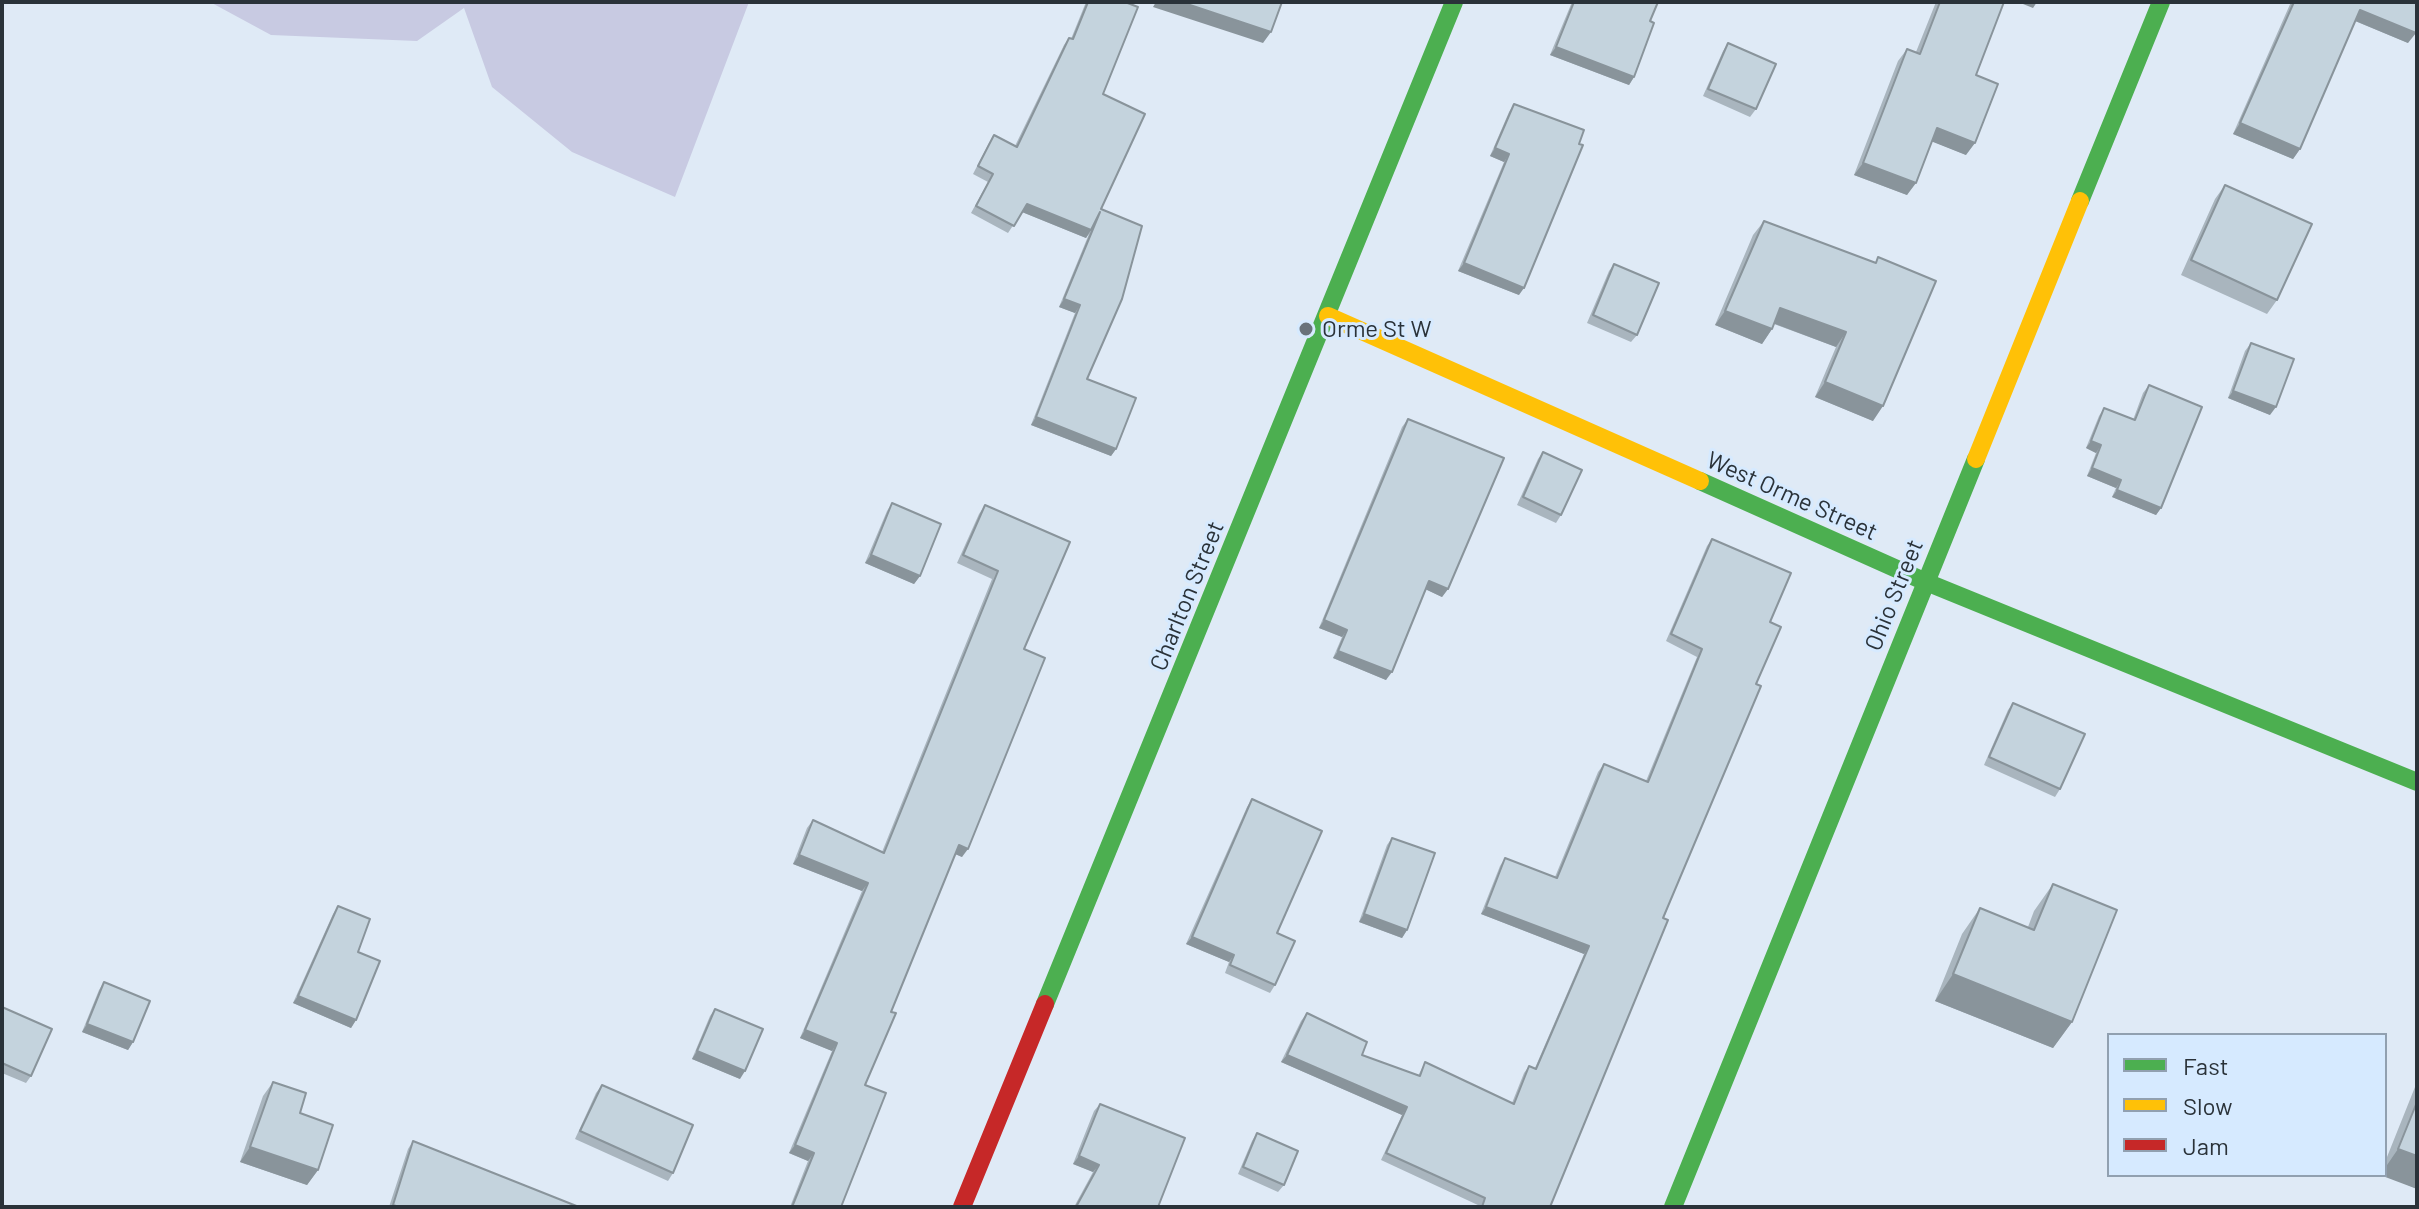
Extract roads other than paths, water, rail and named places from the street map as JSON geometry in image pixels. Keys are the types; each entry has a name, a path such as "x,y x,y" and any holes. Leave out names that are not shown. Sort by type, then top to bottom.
{"street":[{"name":"Charlton Street","path":"962,1207 1454,2"},
{"name":"Ohio Street","path":"1673,1207 2161,2"},
{"name":"West Orme Street","path":"1328,316 1926,582 2417,782"}],"place":[{"name":"Orme St W","path":"1306,329"}]}
